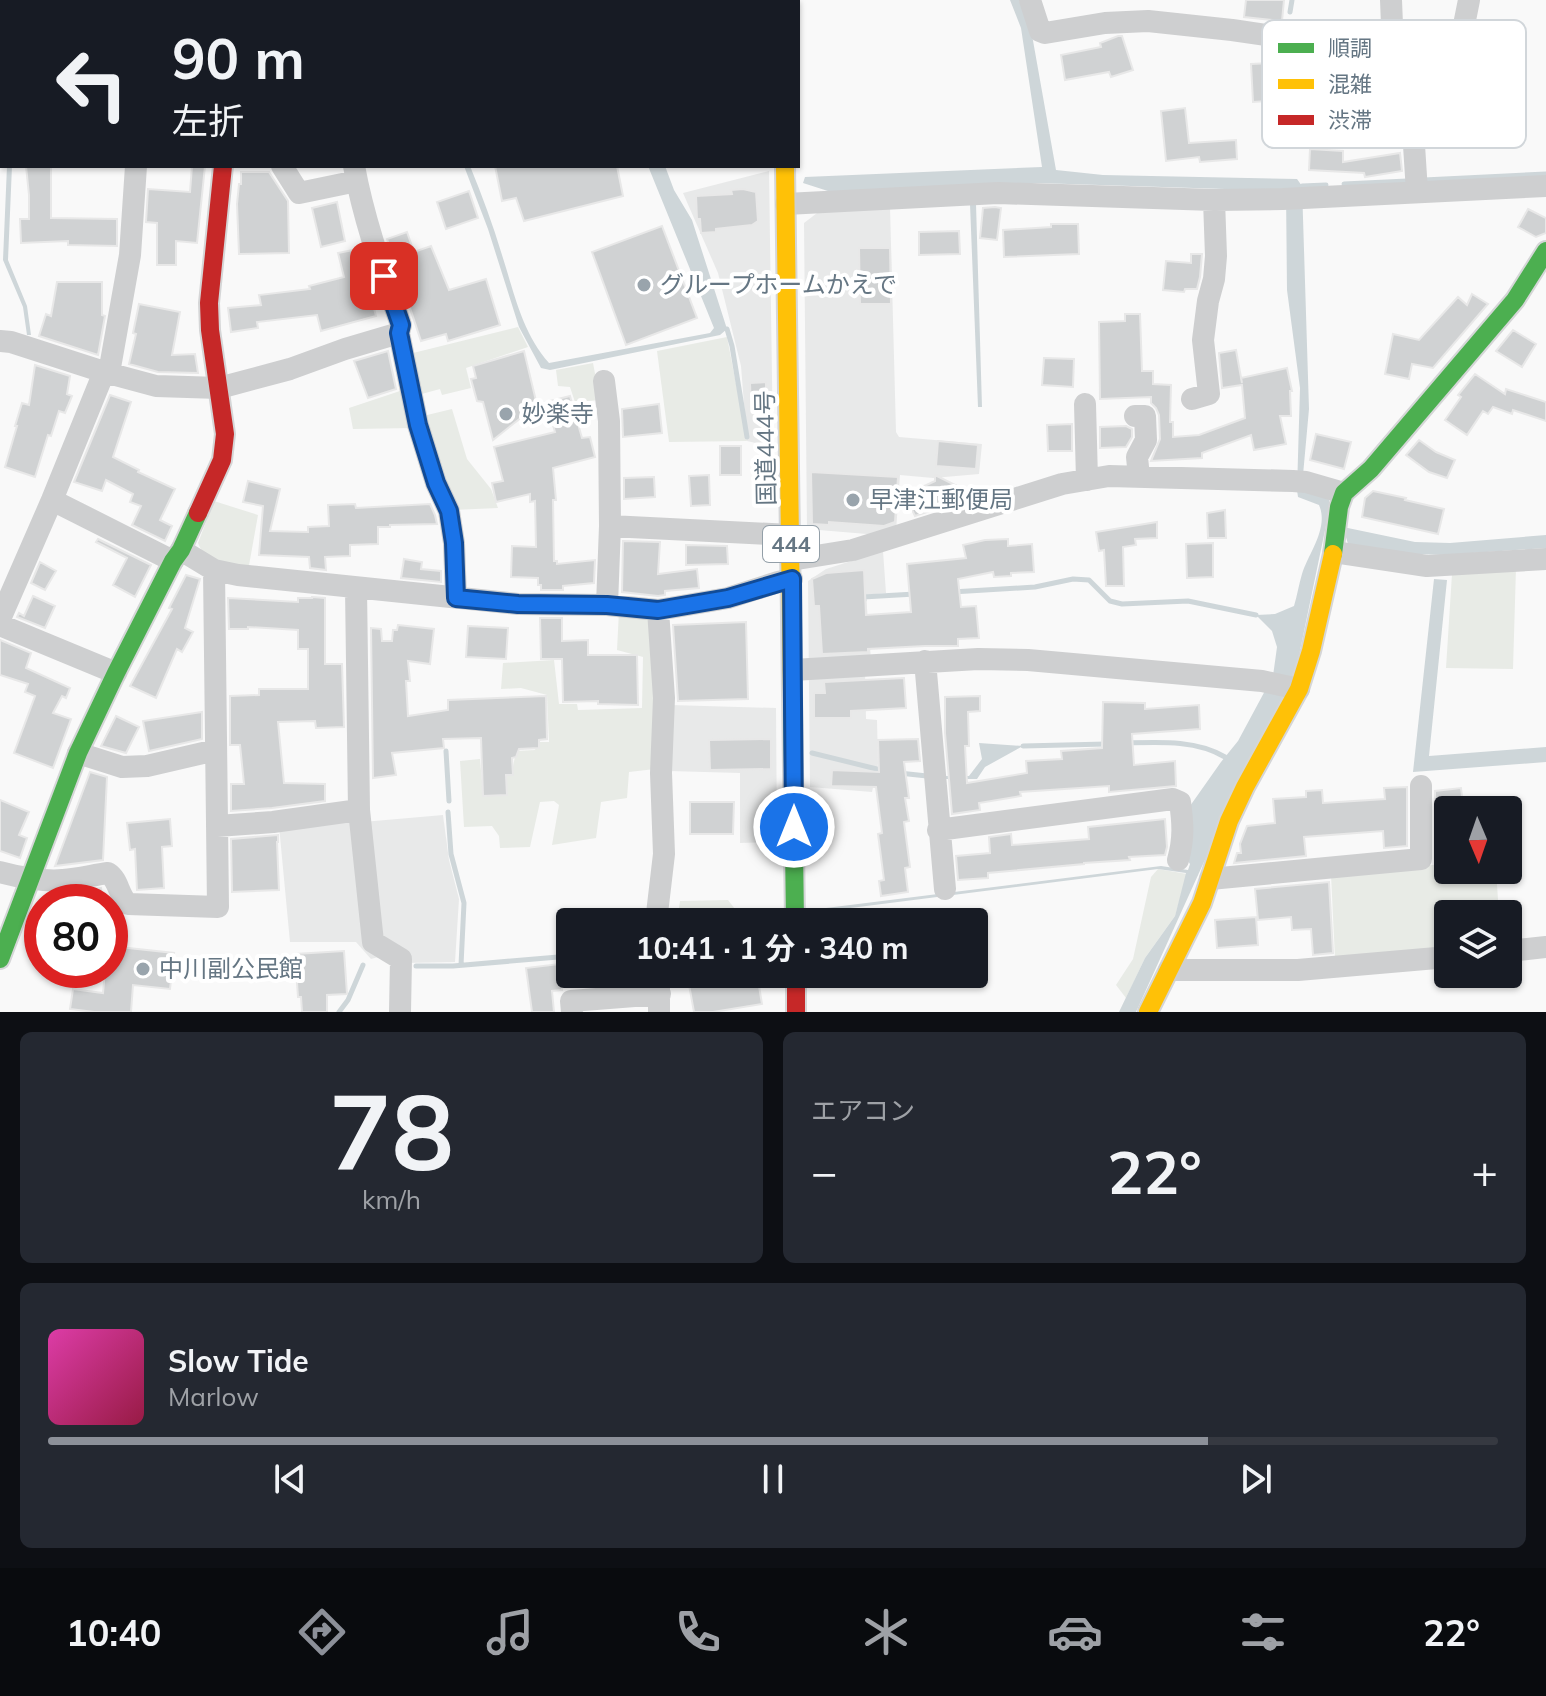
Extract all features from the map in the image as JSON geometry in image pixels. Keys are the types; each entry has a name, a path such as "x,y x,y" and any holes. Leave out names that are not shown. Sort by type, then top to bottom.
{"main road":[{"path":"0,959 78,753 222,460 225,434 209,303 223,168"},
{"name":"国道444号","path":"785,168 795,908"},
{"path":"1148,1012 1202,903 1229,821 1299,689 1334,552 1339,507 1344,493 1371,469 1515,300 1546,251"},
{"path":"796,988 796,1012"}],"street":[{"path":"1030,0 1040,31 1045,33 1105,23 1148,21 1172,11 1262,29"},
{"path":"1391,0 1394,20"},
{"path":"1465,20 1469,0"},
{"path":"1414,148 1417,192"},
{"path":"116,673 0,622 106,373 130,255 136,168"},
{"path":"283,168 299,193 355,174 375,251 401,325 399,333 418,425 436,483 449,511 454,543 456,598"},
{"path":"786,204 998,193 1214,200 1546,186"},
{"path":"1192,399 1209,394 1203,340 1216,256 1214,200"},
{"path":"0,341 156,386 219,388 290,369 399,333"},
{"path":"604,381 609,421 607,605"},
{"path":"1085,404 1087,480"},
{"path":"1135,416 1145,416 1146,440 1137,457 1139,477"},
{"path":"52,500 177,556 238,575 518,604 607,605 658,610 728,598 792,570 1062,484 1109,476 1299,482 1344,493"},
{"path":"610,526 791,535"},
{"path":"1334,552 1427,566 1546,559"},
{"path":"0,872 23,879 32,877 61,881 108,873 113,876 122,898 128,904 218,907 214,570"},
{"path":"356,588 359,810 373,942 401,959 400,1012"},
{"path":"658,610 664,698 661,773 664,854 658,908"},
{"path":"793,670 925,661 1028,660 1262,681 1299,689"},
{"path":"925,661 945,889"},
{"path":"78,753 122,767 147,766 216,750"},
{"path":"1210,879 1421,859 1421,786"},
{"path":"938,830 1173,799 1180,802 1184,832 1180,852 1216,857"},
{"path":"217,826 359,810"},
{"path":"1522,950 1546,947"},
{"path":"1169,970 1298,970 1434,958"},
{"path":"572,1012 571,1001 659,993"}],"shaded area":[{"path":"1010,0 1019,0 1032,35 1056,170 1103,175 1297,179 1302,186 1309,409 1303,475 1329,500 1329,511 1296,670 1136,1012 1119,1012 1145,958 1175,916 1186,873 1158,869 850,908 826,908 1161,866 1188,870 1190,806 1238,741 1273,676 1277,647 1272,631 1256,615 1275,614 1294,606 1302,574 1322,522 1319,505 1298,497 1297,490 1300,388 1287,290 1286,191 1037,183 831,192 803,183 805,177 1042,167 1021,28"},
{"path":"7,168 12,168 8,260 27,306 31,335 27,335 23,307 3,260"},
{"path":"465,168 471,168 479,188 525,325 549,363 710,333 714,328 649,168 666,168 674,190 692,220 727,329 720,335 550,370 541,368 519,327"},
{"path":"769,171 773,447 747,441 741,366 718,273 683,193"},
{"path":"970,204 976,204 982,407 978,407"},
{"path":"890,207 896,432 899,437 982,444 979,474 933,478 900,475 896,531 879,535 807,529 804,223 821,210"},
{"path":"518,327 528,347 466,368 471,388 442,395 440,389 418,395 409,354"},
{"path":"727,337 747,441 669,442 657,351"},
{"path":"593,363 600,400 575,402 570,387 558,386 556,370"},
{"path":"406,389 413,428 353,429 349,408"},
{"path":"452,409 467,459 491,489 498,508 453,510 423,416"},
{"path":"214,501 258,515 248,571 204,556 198,543"},
{"path":"1343,527 1415,542 1450,543 1546,535 1546,548 1416,554 1348,544"},
{"path":"883,551 886,593 866,595 871,660 865,669 866,719 877,720 878,764 872,792 810,787 808,581 826,569"},
{"path":"1516,568 1513,669 1446,668 1452,574"},
{"path":"1434,579 1447,580 1429,756 1546,747 1546,762 1413,772"},
{"path":"619,611 641,613 655,624 655,769 629,772 627,798 601,802 596,838 552,845 559,805 554,801 540,802 530,847 500,848 499,836 492,826 464,827 460,761 480,759 483,793 512,772 516,751 535,750 538,742 549,742 547,695 521,688 501,689 503,663 554,660 559,704 577,704 578,710 642,708 643,657 617,650"},
{"path":"671,705 776,708 777,842 740,843 740,773 669,771"},
{"path":"979,743 1023,746 985,767 977,779 941,779 941,776 969,776 982,759"},
{"path":"443,815 449,860 459,899 455,962 404,963 382,956 371,959 356,942 290,942 279,826 349,817 363,822"},
{"path":"1434,865 1434,884 1497,884 1498,900 1434,900 1434,953 1335,958 1331,875"},
{"path":"1158,869 1187,874 1175,916 1145,958 1126,998 1116,985 1133,959 1151,877"},
{"path":"728,900 734,908 679,908 680,901"}],"building":[{"path":"1246,0 1284,0 1282,20 1244,17"},
{"path":"1122,36 1133,70 1111,77 1109,72 1065,80 1061,55 1101,47 1100,43"},
{"path":"1251,64 1262,64 1262,101 1253,102"},
{"path":"1185,108 1189,143 1236,140 1237,159 1200,162 1199,157 1166,161 1161,111"},
{"path":"1310,149 1343,151 1343,162 1400,153 1402,171 1365,177 1364,173 1309,170"},
{"path":"26,168 51,168 51,218 117,219 117,246 68,245 68,241 21,243 20,219 29,219"},
{"path":"192,168 205,168 197,243 176,241 176,265 157,265 157,223 146,222 148,189 190,192"},
{"path":"495,168 617,168 623,196 524,221 516,198 502,201"},
{"path":"241,172 269,172 288,201 289,253 239,254 237,204"},
{"path":"731,190 756,192 758,221 752,225 701,233 696,196 732,194"},
{"path":"469,191 478,218 446,229 437,202"},
{"path":"337,202 345,241 321,247 312,208"},
{"path":"983,208 1001,208 997,240 980,238"},
{"path":"1528,209 1546,218 1546,233 1536,237 1518,227"},
{"path":"1051,224 1078,224 1079,254 1004,257 1003,230 1051,227"},
{"name":"グループホームかえで","path":"662,226 697,318 626,345 592,252"},
{"path":"959,231 960,254 919,255 919,232"},
{"path":"407,232 414,252 431,246 449,290 486,279 500,325 448,341 446,334 421,341 387,239"},
{"path":"859,248 890,248 891,304 860,304"},
{"path":"358,249 376,316 321,331 317,315 257,322 258,328 231,332 228,308 261,305 259,295 310,289 309,286 344,277 338,253"},
{"path":"1191,254 1202,254 1197,289 1185,289 1184,292 1163,290 1166,261 1191,263"},
{"path":"57,282 102,282 102,315 105,316 98,355 39,336 46,314 51,316"},
{"path":"1472,294 1488,304 1433,368 1412,364 1409,379 1385,374 1393,334 1419,340 1458,297 1467,305"},
{"path":"139,304 180,312 172,355 195,354 198,373 158,372 129,364"},
{"path":"1125,314 1140,314 1142,371 1153,371 1153,384 1171,385 1170,422 1173,422 1173,437 1199,435 1245,418 1242,385 1222,388 1219,353 1236,350 1241,378 1287,368 1292,391 1291,416 1280,416 1286,444 1254,450 1251,435 1202,453 1202,458 1151,461 1160,439 1159,415 1151,403 1151,397 1100,399 1099,322 1125,321"},
{"path":"1513,330 1536,344 1522,367 1496,351"},
{"path":"388,351 396,389 368,398 354,361"},
{"name":"妙楽寺","path":"524,351 537,405 493,440 483,402 477,401 471,379 476,378 473,366"},
{"path":"1044,358 1074,359 1073,387 1042,385"},
{"path":"35,365 70,376 67,394 72,396 65,413 59,411 51,436 48,435 35,477 5,467 22,403 29,405"},
{"path":"1475,374 1505,394 1506,389 1546,402 1546,421 1493,407 1488,414 1483,411 1467,435 1445,420 1461,397 1458,395"},
{"path":"766,382 766,410 751,411 750,383"},
{"path":"110,395 131,402 113,457 175,489 160,520 172,526 165,541 132,525 141,506 130,502 133,494 106,480 102,491 74,482"},
{"path":"570,396 582,438 590,437 595,457 553,468 556,500 553,500 554,561 557,564 595,560 594,583 563,586 563,590 541,590 538,578 511,577 512,546 536,547 535,501 530,502 530,494 496,502 492,483 503,481 494,447 555,432 546,402"},
{"path":"659,404 662,433 623,437 622,409"},
{"path":"1072,424 1072,451 1048,451 1047,425"},
{"path":"1126,426 1132,429 1132,437 1126,447 1100,448 1100,427"},
{"path":"1316,434 1351,442 1344,469 1310,460"},
{"path":"1419,440 1455,460 1447,478 1429,472 1406,455"},
{"path":"938,441 978,445 976,469 936,466"},
{"path":"720,446 741,446 741,475 720,475"},
{"name":"早津江郵便局","path":"811,472 898,477 895,522 884,526 829,522 829,525 812,524"},
{"path":"709,475 710,505 691,506 689,476"},
{"path":"935,475 965,490 960,501 915,516 905,495 935,481"},
{"path":"654,477 655,497 624,499 624,478"},
{"path":"248,481 280,489 270,531 308,532 308,527 329,526 328,505 355,504 356,508 430,504 437,524 378,527 378,544 350,545 350,556 325,557 326,570 310,568 309,557 259,555 263,506 243,502"},
{"path":"1373,491 1444,509 1438,534 1362,517 1365,498"},
{"path":"1225,510 1226,538 1208,538 1207,513"},
{"path":"1157,522 1157,538 1135,539 1136,545 1123,547 1124,586 1106,586 1104,550 1099,551 1096,532"},
{"path":"98,539 151,565 135,597 113,585 127,558 96,542"},
{"path":"1008,539 1008,546 1032,544 1034,572 994,577 993,572 958,579 961,607 976,606 979,638 958,639 958,646 822,654 819,606 814,606 812,579 826,573 864,570 866,615 911,612 907,564 966,558 963,545"},
{"path":"623,541 660,542 658,574 697,569 699,588 665,591 665,595 658,596 622,592"},
{"path":"1213,543 1213,577 1187,578 1186,544"},
{"path":"686,545 727,546 728,564 686,565"},
{"path":"404,559 422,562 421,569 441,571 441,582 401,578"},
{"path":"40,562 56,571 45,590 31,583"},
{"path":"186,575 200,579 185,628 193,632 182,652 177,649 156,698 130,686 172,609 169,608"},
{"path":"33,596 55,606 45,628 17,617 19,613 24,616"},
{"path":"228,598 298,602 298,598 325,598 325,664 342,664 344,727 316,728 315,721 278,722 284,783 325,784 325,801 231,811 231,784 244,784 240,745 230,745 230,696 259,695 259,689 308,689 308,649 298,649 298,630 229,629"},
{"path":"540,618 562,618 562,641 588,640 588,655 637,655 638,705 563,702 562,659 541,659"},
{"path":"746,622 748,699 678,701 673,625"},
{"path":"398,625 434,629 430,664 408,661 408,716 448,710 448,700 546,696 547,739 539,740 539,748 519,749 516,757 512,758 513,775 506,775 507,795 483,796 481,738 443,739 444,748 392,753 396,775 373,778 371,628 381,629 382,641 392,641 393,630 397,630"},
{"path":"468,626 508,628 506,659 466,657"},
{"path":"0,640 31,653 26,668 70,688 53,713 71,719 53,768 14,753 35,696 25,692 28,684 0,675"},
{"path":"904,678 906,708 851,711 851,718 814,718 814,693 825,693 824,682"},
{"path":"980,696 980,711 968,712 969,746 965,746 967,783 1027,773 1026,761 1062,759 1061,751 1102,748 1103,702 1145,703 1145,709 1199,705 1200,729 1132,734 1134,765 1175,761 1176,786 1109,792 1109,786 1020,792 1021,796 979,803 980,810 952,814 945,697"},
{"path":"202,712 202,739 149,751 143,721"},
{"path":"116,716 139,727 126,753 101,746"},
{"path":"771,739 771,769 710,770 709,740"},
{"path":"918,739 920,761 904,762 909,798 905,798 909,821 904,822 910,867 905,868 908,892 881,896 879,881 884,880 878,834 882,833 876,787 831,786 832,770 879,772 878,740"},
{"path":"90,772 107,777 103,860 55,866"},
{"path":"1407,787 1407,846 1384,848 1383,831 1304,837 1306,856 1234,863 1237,853 1241,853 1240,844 1247,826 1275,823 1273,799 1306,797 1306,791 1322,790 1323,803 1385,799 1384,788"},
{"path":"1461,788 1462,796 1435,796 1435,791"},
{"path":"0,800 29,812 19,835 27,838 20,858 0,851"},
{"path":"690,802 734,802 733,834 690,834"},
{"path":"170,819 172,846 162,847 164,888 137,890 135,849 130,850 127,823"},
{"path":"1165,819 1165,855 988,873 988,878 958,880 956,856 990,853 989,837 1011,834 1012,845 1089,839 1088,827"},
{"path":"278,835 279,890 232,892 231,839"},
{"path":"1329,882 1333,953 1313,955 1311,929 1292,930 1291,917 1258,920 1255,889"},
{"path":"1256,917 1258,945 1217,948 1215,920"},
{"path":"128,948 174,953 170,989 133,985 131,1012 70,1009 73,989 103,993 103,988 128,988"},
{"path":"344,951 347,994 327,995 327,1012 302,1012 295,954"},
{"path":"556,964 556,988 562,990 552,991 554,1012 532,1012 526,968"},
{"path":"690,988 759,988 762,1004 694,1012"}],"waterway":[{"path":"1290,12 1292,0"},
{"path":"1424,180 1546,174"},
{"path":"1344,184 1407,181"},
{"path":"1302,186 1326,185"},
{"path":"727,329 747,437"},
{"path":"952,592 1089,580 1110,601 1122,604 1188,601 1256,615"},
{"path":"864,600 863,597 915,594"},
{"path":"1128,743 1190,745 1225,757"},
{"path":"1023,746 1106,744"},
{"path":"446,751 449,801"},
{"path":"812,753 885,771"},
{"path":"899,773 927,776"},
{"path":"448,812 451,854 464,903 461,965"},
{"path":"416,966 556,957"},
{"path":"339,1012 348,1000 363,965"}],"traffic: fast":[{"path":"1333,554 1339,507 1344,493 1371,469 1515,300 1546,251"},
{"path":"0,959 78,753 198,513"},
{"path":"792,693 795,908"}],"traffic: slow":[{"path":"785,168 792,693"},
{"path":"1148,1012 1202,903 1229,821 1299,689 1333,554"}],"traffic: jam":[{"path":"198,513 222,460 225,434 209,303 223,168"},
{"path":"796,988 796,1012"}],"place":[{"name":"グループホームかえで","path":"644,285"},
{"name":"妙楽寺","path":"506,414"},
{"name":"早津江郵便局","path":"853,500"},
{"name":"中川副公民館","path":"143,969"}],"route":[{"path":"384,276 401,325 399,333 418,425 436,483 449,511 454,543 456,598 658,610 728,598 792,579 794,827"}]}
